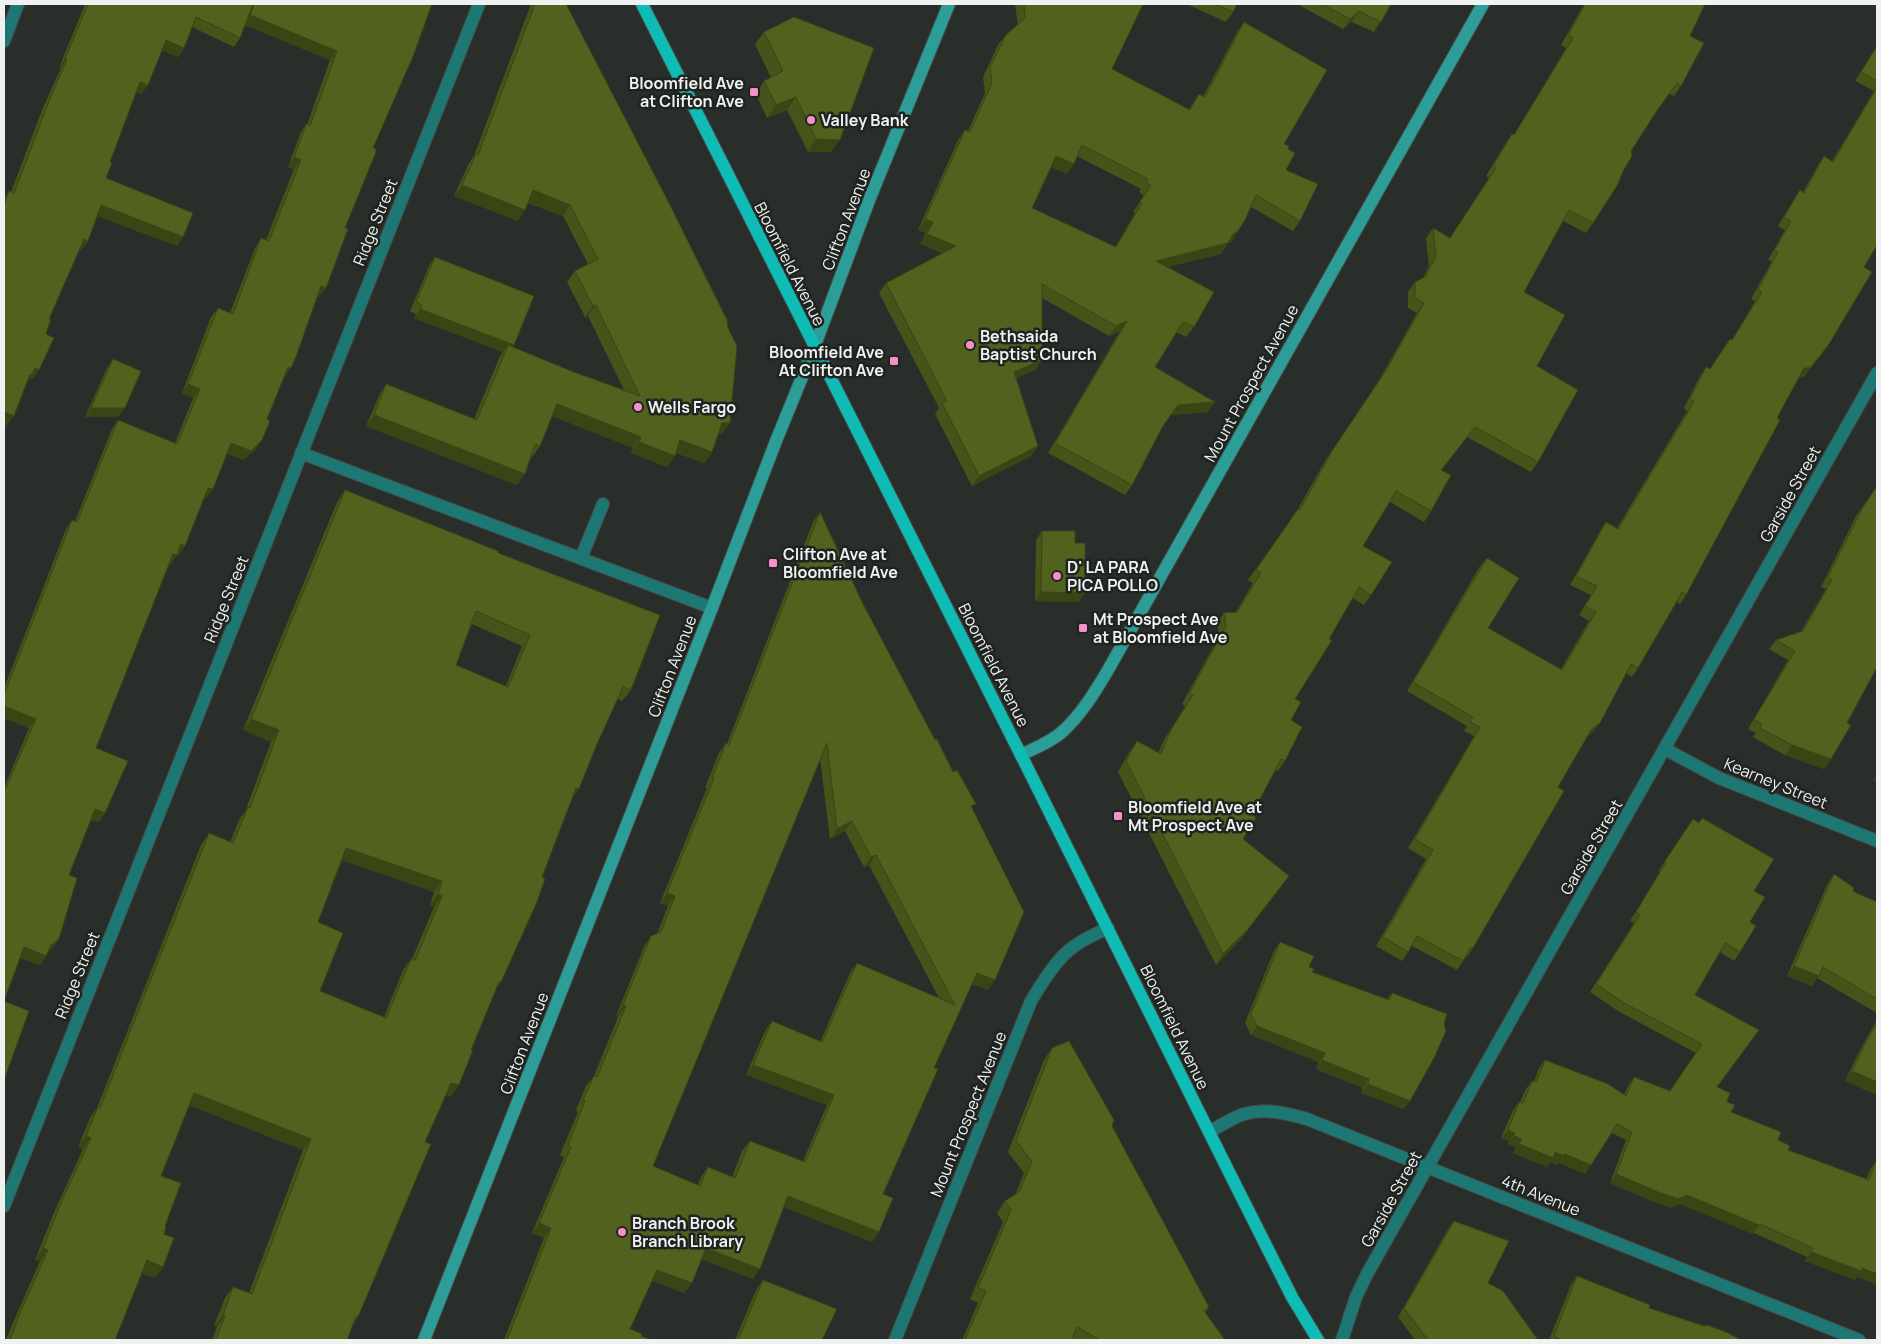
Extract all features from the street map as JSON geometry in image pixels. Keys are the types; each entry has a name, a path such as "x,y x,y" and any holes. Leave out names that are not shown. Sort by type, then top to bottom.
{"main road":[{"name":"Bloomfield Avenue","path":"642,4 1292,1297 1318,1340"},
{"name":"Clifton Avenue","path":"424,1340 814,348 870,198 949,4"},
{"name":"Mount Prospect Avenue","path":"1021,755 1041,746 1061,733 1078,716 1108,670 1483,4"}],"street":[{"path":"4,41 18,4"},
{"name":"Ridge Street","path":"4,1206 479,4"},
{"name":"Garside Street","path":"1342,1340 1356,1297 1367,1274 1877,373"},
{"path":"301,453 712,608"},
{"path":"581,558 603,504"},
{"name":"Kearney Street","path":"1665,749 1719,778 1877,841"},
{"name":"Mount Prospect Avenue","path":"895,1340 1031,1001 1062,957 1081,942 1108,928"},
{"name":"4th Avenue","path":"1209,1132 1244,1114 1266,1111 1288,1113 1307,1119 1858,1340"}],"building":[{"path":"88,4 253,4 240,38 196,17 184,48 166,40 148,85 140,82 110,162 112,163 106,178 193,213 183,237 101,205 88,241 84,239 49,319 51,319 46,334 54,338 39,370 35,368 32,375 30,374 14,416 4,412 4,205 9,191 14,193"},
{"path":"254,4 432,4 414,54 373,148 376,149 376,152 345,228 348,229 326,288 321,286 297,354 291,368 288,367 267,419 270,421 262,440 251,451 231,443 213,489 208,488 185,546 181,544 177,555 173,554 96,748 128,761 105,813 95,809 69,875 77,878 59,939 51,945 46,956 24,947 4,1001 4,792 36,719 4,706 4,695 72,520 77,522 118,420 177,444 200,389 188,384 218,308 233,314 261,238 269,241 301,160 294,157 306,124 310,126 337,51 250,15"},
{"path":"535,4 566,4 727,320 728,328 737,346 730,423 722,423 712,452 680,440 675,456 639,442 641,437 557,404 540,446 535,444 525,474 374,415 386,384 477,420 508,345 571,371 640,396 596,305 593,306 575,271 598,259 570,205 533,190 525,210 462,185 476,154 478,155"},
{"path":"1024,4 1143,4 1112,69 1190,110 1199,94 1205,97 1244,22 1327,70 1284,144 1289,146 1288,149 1295,153 1286,170 1318,184 1300,221 1256,195 1245,220 1228,243 1156,261 1214,292 1194,327 1183,322 1155,367 1215,402 1178,405 1163,426 1132,485 1055,443 1127,321 1116,326 1042,284 1042,360 1014,372 1038,446 979,476 942,403 947,401 886,283 956,246 927,234 933,222 925,219 965,130 970,132 992,83 990,67 1006,35 1025,18","holes":["1082,145 1148,179 1146,182 1151,186 1140,201 1142,203 1116,247 1032,208 1056,156 1074,164"]},
{"path":"1215,4 1237,4 1233,12"},
{"path":"1322,4 1391,4 1381,22 1359,11 1350,19"},
{"path":"1585,4 1705,4 1690,36 1704,43 1681,86 1677,83 1631,151 1632,156 1618,184 1593,223 1569,210 1524,292 1565,315 1537,366 1578,390 1538,462 1475,427 1441,470 1451,475 1431,511 1396,491 1363,546 1392,562 1371,595 1359,587 1329,639 1332,640 1295,699 1301,702 1291,720 1302,727 1285,761 1281,759 1252,814 1256,818 1243,839 1289,876 1248,929 1223,954 1126,761 1137,741 1161,754 1171,730 1193,695 1189,694 1226,626 1224,613 1237,612 1261,573 1256,570 1298,509 1300,510 1332,451 1385,372 1424,303 1415,298 1415,282 1425,277 1436,256 1433,228 1450,238 1496,168 1493,166 1573,38 1568,35"},
{"path":"794,17 874,48 840,140 816,139 796,97 776,105 764,81 783,71 764,32"},
{"path":"1877,46 1877,81 1861,72"},
{"path":"1877,87 1877,245 1864,267 1872,272 1829,344 1810,368 1804,368 1777,418 1780,420 1686,595 1682,592 1638,668 1631,664 1600,723 1591,730 1558,787 1564,791 1473,948 1471,947 1463,961 1417,936 1408,952 1383,937 1433,850 1415,839 1480,727 1470,722 1473,717 1413,682 1487,558 1519,578 1488,628 1562,670 1596,612 1585,606 1597,586 1576,576 1606,522 1618,529 1694,402 1690,399 1706,367 1710,369 1730,339 1732,340 1762,292 1758,290 1778,252 1774,251 1791,221 1784,217 1800,190 1804,193 1824,156 1833,162"},
{"path":"435,257 534,296 514,345 420,309 422,305 416,302"},
{"path":"113,359 141,371 125,408 91,408"},
{"path":"1877,488 1877,667 1847,723 1851,725 1831,759 1792,745 1760,728 1762,724 1754,719 1795,651 1776,640 1803,631 1832,580 1828,577 1863,507"},
{"path":"345,490 498,551 498,553 660,615 631,690 623,687 579,789 576,788 542,877 545,879 537,902 501,982 499,982 459,1085 451,1083 425,1142 431,1144 347,1340 216,1340 233,1287 252,1294 311,1139 194,1093 161,1176 181,1183 165,1226 164,1234 174,1238 163,1267 147,1260 115,1340 10,1340 48,1250 43,1248 63,1198 91,1138 86,1136 98,1107 100,1108 209,833 233,843 248,807 250,808 279,730 251,719","holes":["476,611 530,635 508,687 456,665","346,848 442,881 438,894 442,896 415,960 411,959 386,1018 320,991 343,933 318,922"]},
{"path":"820,512 863,604 935,740 937,739 953,772 957,770 976,804 971,806 1024,912 995,980 977,973 934,1068 938,1069 883,1194 893,1198 879,1232 788,1196 760,1269 706,1248 692,1283 657,1270 630,1329 652,1340 507,1340 551,1228 539,1223 571,1147 568,1145 585,1101 583,1100 594,1076 597,1077 626,1006 623,1005 651,936 661,932 675,896 667,893 714,778 712,778 726,743 729,745","holes":["827,743 837,829 852,821 871,857 876,855 955,1005 857,963 822,1042 772,1021 753,1065 834,1095 805,1162 750,1141 735,1178 708,1167 700,1186 653,1166"]},
{"name":"D' LA PARA PICA POLLO","path":"1042,531 1075,531 1075,543 1085,543 1085,593 1041,592"},
{"path":"1702,818 1774,859 1754,891 1765,897 1750,922 1756,926 1740,952 1725,943 1695,995 1759,1030 1717,1087 1730,1093 1727,1102 1735,1105 1731,1112 1781,1132 1778,1140 1790,1146 1788,1150 1869,1180 1877,1162 1877,1274 1862,1268 1861,1271 1811,1252 1813,1248 1760,1224 1687,1195 1678,1199 1616,1174 1632,1132 1617,1124 1591,1165 1565,1154 1564,1156 1555,1152 1553,1158 1519,1144 1522,1139 1514,1136 1515,1133 1508,1130 1519,1102 1523,1103 1532,1081 1536,1082 1545,1060 1608,1084 1626,1096 1634,1077 1670,1091 1702,1044 1624,1003 1596,984 1640,915 1636,912 1665,861 1693,819 1699,823"},
{"path":"1834,874 1853,887 1854,892 1877,902 1877,999 1823,967 1819,976 1794,966"},
{"path":"1280,942 1314,956 1309,967 1314,969 1312,972 1389,1000 1392,993 1447,1014 1444,1024 1446,1031 1434,1058 1410,1101 1368,1084 1369,1079 1322,1060 1325,1053 1257,1026 1251,1014"},
{"path":"4,1001 29,1011 4,1080"},
{"path":"1877,1022 1877,1082 1852,1071"},
{"path":"1069,1041 1114,1120 1112,1126 1209,1307 1204,1311 1225,1340 1100,1340 1077,1327 1071,1340 965,1340 986,1291 978,1288 1011,1210 1005,1201 1019,1192 1032,1162 1016,1140 1052,1048"},
{"path":"1454,1221 1509,1241 1488,1283 1503,1291 1538,1340 1428,1340 1404,1308"},
{"path":"1577,1276 1650,1305 1649,1308 1704,1326 1707,1325 1741,1340 1562,1340 1554,1336"},
{"path":"763,1280 837,1309 822,1340 738,1340"}],"place":[{"name":"Bloomfield Ave at Clifton Ave","path":"754,92"},
{"name":"Valley Bank","path":"811,120"},
{"name":"Bethsaida Baptist Church","path":"970,345"},
{"name":"Bloomfield Ave At Clifton Ave","path":"894,361"},
{"name":"Wells Fargo","path":"638,407"},
{"name":"Clifton Ave at Bloomfield Ave","path":"773,563"},
{"name":"D' LA PARA PICA POLLO","path":"1057,576"},
{"name":"Mt Prospect Ave at Bloomfield Ave","path":"1083,628"},
{"name":"Bloomfield Ave at Mt Prospect Ave","path":"1118,816"},
{"name":"Branch Brook Branch Library","path":"622,1232"}]}
